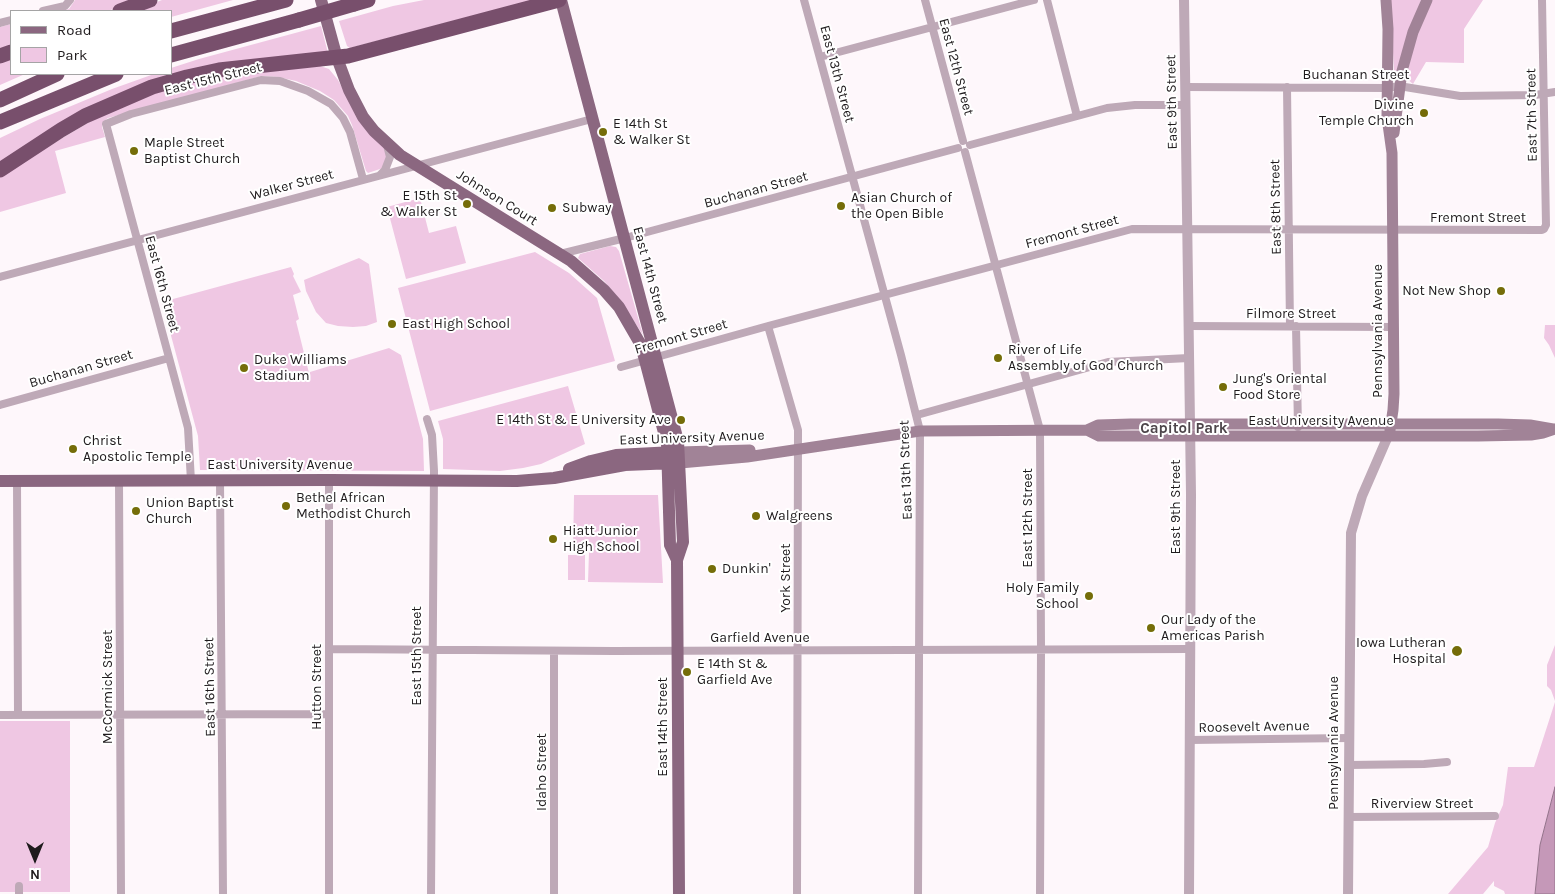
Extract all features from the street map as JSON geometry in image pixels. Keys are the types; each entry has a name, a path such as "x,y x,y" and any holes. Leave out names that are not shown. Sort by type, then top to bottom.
{"highway":[{"path":"123,10 150,0"},
{"path":"172,31 286,0"},
{"path":"0,170 77,121 152,87 219,70 337,58 560,0"},
{"path":"172,55 365,1"},
{"path":"0,90 27,79 44,75"},
{"path":"0,100 55,75"},
{"path":"0,122 114,75"},
{"path":"0,130 76,90"}],"main road":[{"path":"321,0 337,58"},
{"name":"East 14th Street","path":"560,0 625,238 651,359 678,441 673,457 682,542 677,560 679,894"},
{"path":"1386,0 1393,87"},
{"path":"1393,87 1427,0"},
{"name":"Johnson Court","path":"337,58 349,90 363,117 386,144 416,165 560,254 604,290 620,307 651,359"},
{"name":"Pennsylvania Avenue","path":"1388,436 1394,402 1393,87"},
{"name":"East University Avenue","path":"0,481 517,481 550,475 591,461 616,455 673,457 799,449 920,431 1086,430 1098,425 1298,436 1531,435 1555,429 1543,426 1506,424 1298,424 1190,430"}],"street":[{"path":"47,10 65,6 70,0"},
{"name":"East 13th Street","path":"804,0 885,294 920,431 918,894"},
{"name":"East 12th Street","path":"925,0 960,144"},
{"path":"820,57 1034,0"},
{"path":"1047,0 1077,116"},
{"name":"East 9th Street","path":"1184,0 1190,430 1189,894"},
{"name":"East 7th Street","path":"1542,0 1546,225 1544,229"},
{"name":"East 15th Street","path":"106,124 131,114 261,80 280,81 308,91 331,104 343,118 350,132 363,179"},
{"name":"Buchanan Street","path":"1185,87 1393,87 1460,96 1555,92"},
{"name":"East 8th Street","path":"1287,87 1289,230 1298,436"},
{"path":"970,145 1117,106 1186,105"},
{"name":"Walker Street","path":"0,277 592,119"},
{"name":"East 16th Street","path":"106,124 188,428 191,480"},
{"path":"968,141 970,145 970,149 962,152 960,144 968,141"},
{"path":"379,175 385,170 390,157 386,144"},
{"name":"Buchanan Street","path":"560,254 852,177 960,144"},
{"name":"East 12th Street","path":"965,152 1040,430 1042,649 1040,894"},
{"name":"Fremont Street","path":"621,367 996,264 1132,229 1544,229"},
{"name":"York Street","path":"768,326 798,430 799,449 797,894"},
{"name":"Filmore Street","path":"1189,326 1393,327"},
{"name":"Buchanan Street","path":"0,405 169,358"},
{"path":"917,415 1108,362 1189,358"},
{"name":"East 15th Street","path":"427,419 432,436 434,481 431,894"},
{"name":"Pennsylvania Avenue","path":"1348,894 1351,533 1362,496 1388,436"},
{"name":"East 16th Street","path":"220,480 223,894"},
{"name":"Hutton Street","path":"328,894 329,480"},
{"path":"17,481 18,715"},
{"name":"McCormick Street","path":"119,481 121,894"},
{"name":"Garfield Avenue","path":"330,649 432,651 798,651 1190,649"},
{"name":"Idaho Street","path":"554,651 554,894"},
{"path":"0,715 329,714"},
{"name":"Roosevelt Avenue","path":"1190,740 1349,738"},
{"path":"1349,765 1447,762"},
{"name":"Riverview Street","path":"1348,817 1495,816"}],"green space":[{"path":"75,0 137,0 111,10 64,10 69,9"},
{"path":"162,0 233,0 172,17 172,10 136,10"},
{"path":"424,0 533,0 350,48 347,46 339,21 393,6"},
{"path":"1390,0 1421,0 1396,73 1394,71"},
{"path":"1431,0 1483,0 1464,29 1464,63 1426,62 1413,84 1406,78 1416,36"},
{"path":"10,24 10,48 0,52 0,27"},
{"path":"321,26 328,53 184,74 0,166 0,138 112,89 151,75 172,75 172,68"},
{"path":"10,58 10,75 23,75 0,85 0,62"},
{"path":"317,65 329,69 338,80 349,101 384,146 387,157 383,168 368,173 366,171 348,116 334,100 320,91 296,81 262,76 108,118 103,122 102,127 105,137 55,151 66,193 0,212 0,176 110,110 161,90 242,72"},
{"path":"420,198 429,233 456,226 466,263 406,279 387,207"},
{"path":"610,246 616,247 619,251 643,335 619,299 604,281 578,258 580,254"},
{"path":"535,252 569,273 597,298 615,361 430,411 398,288"},
{"path":"359,258 369,264 377,322 366,326 353,327 326,323 316,312 306,291 304,280"},
{"name":"Duke Williams Stadium","path":"291,267 301,292 293,295 299,319 296,321 310,377 310,372 389,348 401,355 423,439 424,471 200,470 198,436 162,302"},
{"path":"1545,325 1555,325 1555,358 1544,338"},
{"path":"568,386 585,444 541,464 523,468 500,471 443,469 443,439 438,421"},
{"path":"574,495 658,495 663,583 588,582 589,552 573,551"},
{"path":"568,555 585,555 585,580 568,580"},
{"path":"1555,645 1555,701 1551,690 1547,686 1547,665"},
{"path":"1555,702 1555,787 1540,845 1535,894 1505,894 1504,891 1494,886 1494,881 1483,894 1448,894 1488,847 1503,805 1508,767 1534,767"},
{"path":"0,721 70,721 70,892 0,892"}],"shaded area":[{"path":"1555,787 1555,894 1535,894 1540,845"}],"place":[{"name":"Divine Temple Church","path":"1424,113"},
{"name":"E 14th St & Walker St","path":"603,132"},
{"name":"Maple Street Baptist Church","path":"134,151"},
{"name":"E 15th St & Walker St","path":"467,204"},
{"name":"Asian Church of the Open Bible","path":"841,206"},
{"name":"Subway","path":"552,208"},
{"name":"Not New Shop","path":"1501,291"},
{"name":"East High School","path":"392,324"},
{"name":"River of Life Assembly of God Church","path":"998,358"},
{"name":"Duke Williams Stadium","path":"244,368"},
{"name":"Jung's Oriental Food Store","path":"1223,387"},
{"name":"E 14th St & E University Ave","path":"681,420"},
{"name":"Christ Apostolic Temple","path":"73,449"},
{"name":"Bethel African Methodist Church","path":"286,506"},
{"name":"Union Baptist Church","path":"136,511"},
{"name":"Walgreens","path":"756,516"},
{"name":"Hiatt Junior High School","path":"553,539"},
{"name":"Dunkin'","path":"712,569"},
{"name":"Holy Family School","path":"1089,596"},
{"name":"Our Lady of the Americas Parish","path":"1151,628"},
{"name":"Iowa Lutheran Hospital","path":"1457,651"},
{"name":"E 14th St & Garfield Ave","path":"687,672"}],"district":[{"name":"Capitol Park","path":"1184,429"}]}
